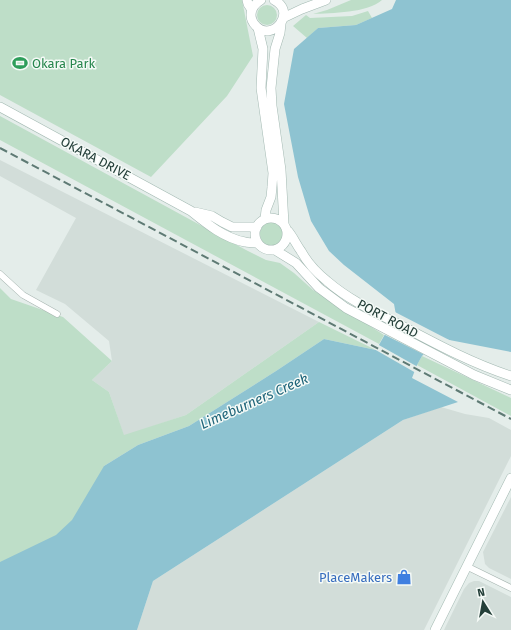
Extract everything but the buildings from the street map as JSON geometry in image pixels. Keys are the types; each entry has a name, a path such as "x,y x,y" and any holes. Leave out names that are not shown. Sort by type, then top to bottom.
{"main road":[{"path":"247,0 252,10"},
{"path":"261,0 256,3 252,10 252,18 255,26 263,30 273,30 277,28 282,21 302,9 326,0"},
{"path":"274,0 282,7 282,21"},
{"name":"PORT ROAD","path":"282,21 275,49 271,88 272,106 282,181 286,227 301,252 310,264 327,281 351,299 455,354 511,376"},
{"path":"258,28 263,49 261,88 273,173 271,197 266,210 265,219"},
{"name":"OKARA DRIVE","path":"0,107 146,185 191,211 212,228 244,242 258,243"},
{"name":"OKARA DRIVE","path":"191,211 212,216 232,227 257,227"},
{"path":"275,218 280,220 286,227 286,243 275,250 267,250 260,246 255,235 257,227 261,221 265,219 275,218"},
{"name":"PORT ROAD","path":"275,250 296,263 319,288 346,308 474,375 511,390"},
{"path":"435,630 511,478"}],"street":[{"path":"0,274 23,296 56,314"},
{"path":"466,566 511,588"}],"shaded area":[{"path":"0,160 319,322 186,415 124,436 109,392 92,380 112,361 109,341 65,304 36,290 76,218 0,176"},
{"path":"441,407 465,414 489,418 511,430 511,456 424,630 137,630 153,581 403,420"},
{"path":"511,497 511,579 489,568 485,564 483,552"},
{"path":"479,581 511,597 511,630 444,630 464,589 469,583"}],"green space":[{"path":"0,0 242,0 253,56 227,96 151,177 0,95"},
{"path":"351,0 382,0 368,8 359,10 339,13 313,14 327,10"},
{"path":"267,5 274,8 277,15 274,22 267,25 260,22 257,15 260,8"},
{"path":"368,11 372,18 356,25 318,28 307,38 293,26 306,15 310,18 352,16"},
{"path":"0,116 246,250 266,260 280,263 313,290 384,335 379,344 0,140"},
{"path":"272,222 280,226 284,234 280,242 272,246 264,242 260,234 264,226"},
{"path":"0,288 11,299 63,317 112,361 92,380 109,392 124,435 186,415 319,322 376,350 324,339 189,426 138,445 104,466 103,524 0,630"},
{"path":"422,356 511,398 511,416 417,365"}],"water":[{"name":"Limeburners Creek","path":"396,0 511,0 511,352 439,338 422,356 412,378 458,402 403,420 153,581 137,630 0,630 0,562 56,535 72,520 104,466 138,445 189,426 324,339 376,350 396,315 394,304 344,265 329,251 311,221 298,177 284,104 294,49 318,28 356,25 392,9"}],"pier":[{"path":"393,311 455,343 439,340 425,355 383,334 394,315"},
{"path":"377,344 418,367 416,373 374,349"}],"railway":[{"path":"0,148 511,419"}],"place":[{"name":"Okara Park","path":"20,63"},
{"name":"PlaceMakers","path":"404,577"}]}
